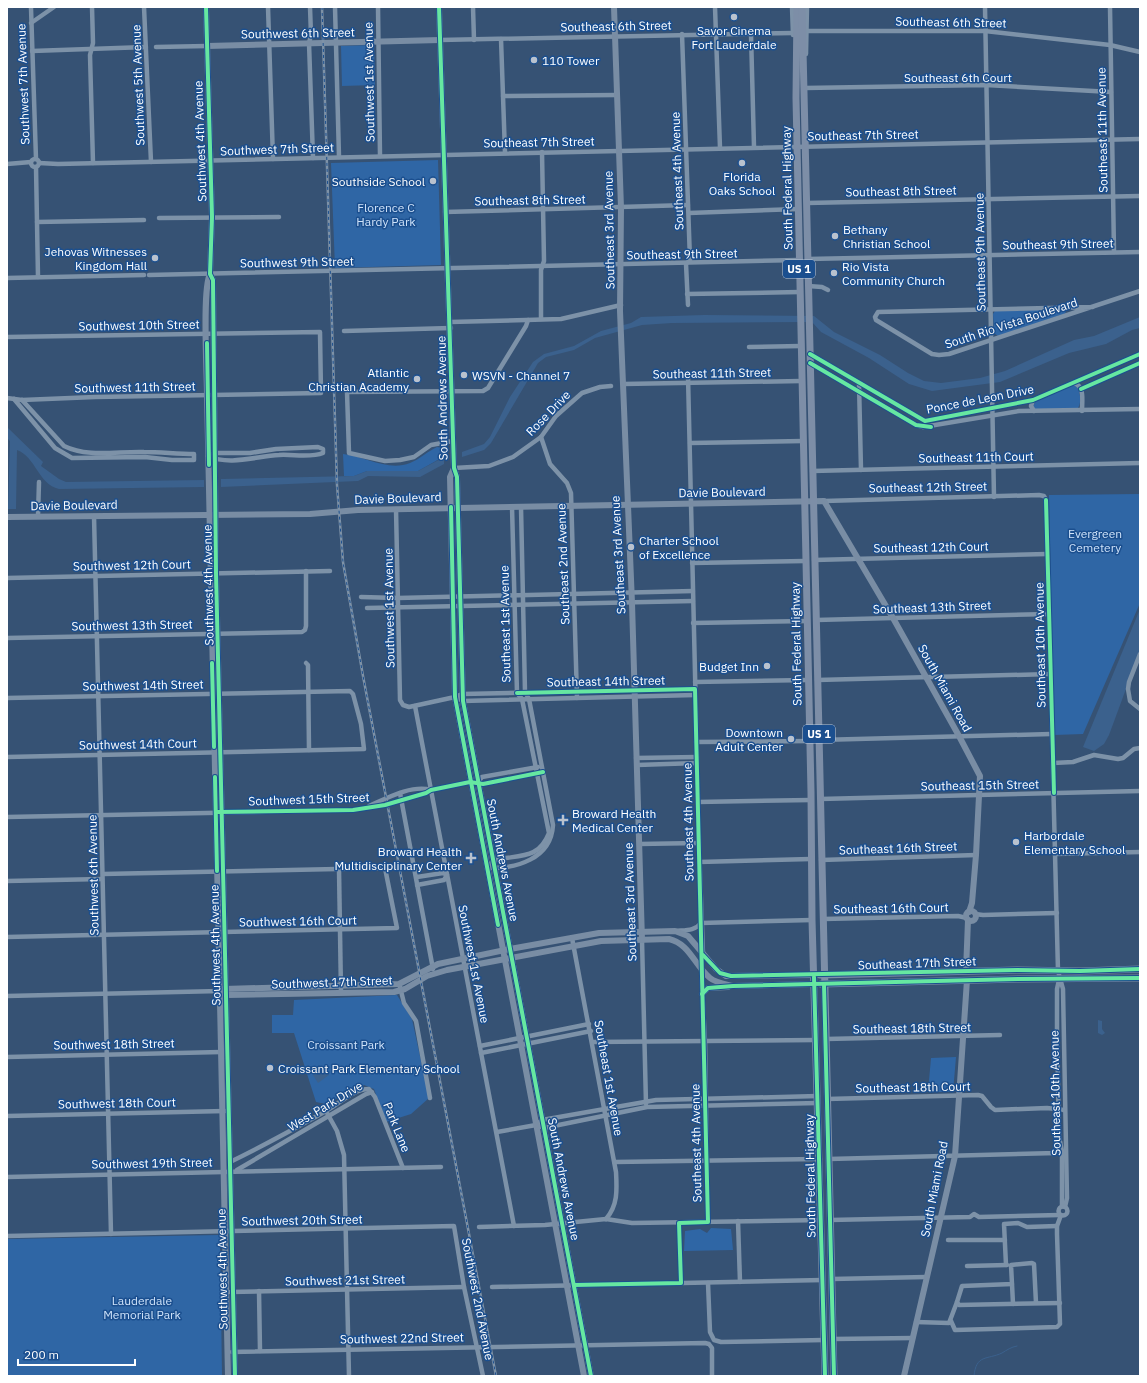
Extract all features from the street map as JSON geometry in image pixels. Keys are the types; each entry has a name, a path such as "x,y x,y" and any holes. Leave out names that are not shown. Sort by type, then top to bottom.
{"main road":[{"name":"Southwest 4th Avenue","path":"206,7 212,217 210,274 207,280 214,396 216,515 214,573"},
{"name":"South Andrews Avenue","path":"439,7 446,269 450,325 454,468 457,477 454,508 452,596 456,698 470,782 487,868 507,950"},
{"name":"Southeast 3rd Avenue","path":"615,7 621,208 620,308 626,504 632,603 642,940"},
{"name":"South Federal Highway","path":"797,7 795,58 803,501 810,741 812,920 822,1220 825,1376"},
{"name":"South Federal Highway","path":"802,7 805,70 808,274"},
{"name":"Southwest 6th Street","path":"207,46 440,40"},
{"path":"799,247 808,259"},
{"path":"799,260 805,267 808,274"},
{"name":"US 1","path":"808,274 810,393"},
{"name":"Southwest 4th Avenue","path":"210,334 207,396 210,514 214,573 215,633 213,694 221,1052 230,1162 233,1171 228,1232 226,1292 231,1352 235,1376"},
{"path":"801,346 805,358 810,363"},
{"path":"801,381 810,393"},
{"name":"South Federal Highway","path":"810,393 834,1376"},
{"name":"Davie Boulevard","path":"7,517 310,514 358,510 396,509 813,501"},
{"name":"Southeast 12th Street","path":"813,501 824,501"},
{"name":"South Miami Road","path":"824,501 926,676 960,736 980,776 976,855 970,916 968,971"},
{"name":"South Andrews Avenue","path":"454,508 461,596 463,701 493,861 508,958 523,1037 544,1128 591,1376"},
{"path":"806,607 816,620"},
{"path":"807,620 816,631"},
{"name":"Southwest 4th Avenue","path":"215,633 220,694 227,988 223,1172 233,1292 231,1352 228,1376"},
{"path":"811,792 820,799"},
{"path":"811,800 820,814"},
{"path":"507,950 599,933 675,931"},
{"name":"Southeast 17th Street","path":"675,931 688,936 716,969 726,976 814,976 968,971 1140,970"},
{"name":"Southeast 17th Street","path":"508,958 602,941 669,939 678,941 685,947 701,968 714,980 734,986 1059,978 1140,978"},
{"name":"Southwest 17th Street","path":"220,991 227,988 399,984 432,966 463,958 507,950"},
{"name":"Southwest 17th Street","path":"227,995 341,993 401,990 420,979 435,973 508,958"},
{"path":"967,980 980,971"},
{"path":"764,976 764,986"},
{"name":"South Miami Road","path":"904,1376 955,1156 967,980"},
{"path":"702,994 708,988 734,986"},
{"path":"220,991 227,995"},
{"name":"South Andrews Avenue","path":"525,1044 536,1125 584,1376"},
{"path":"818,1086 827,1099"},
{"path":"818,1099 828,1109"},
{"path":"821,1207 825,1215 830,1220"},
{"path":"822,1220 830,1230"},
{"path":"824,1330 833,1339"},
{"path":"824,1340 833,1350"}],"street":[{"path":"31,23 54,7"},
{"path":"92,7 93,43 90,54 93,163"},
{"name":"Southwest 5th Avenue","path":"144,7 151,162"},
{"path":"268,7 272,159"},
{"path":"310,7 311,35 309,43 313,158"},
{"path":"335,7 339,157"},
{"name":"Southwest 1st Avenue","path":"378,7 380,156"},
{"path":"473,7 474,40"},
{"path":"715,7 720,148"},
{"path":"792,7 795,58"},
{"path":"805,70 808,31 807,7"},
{"name":"Southeast 9th Avenue","path":"985,7 994,497"},
{"name":"Southeast 11th Avenue","path":"1110,7 1114,252"},
{"name":"Southwest 7th Avenue","path":"31,8 36,159"},
{"name":"Southeast 6th Street","path":"808,31 985,31 1110,45 1140,52"},
{"name":"Southeast 6th Street","path":"440,40 682,34 793,33"},
{"name":"Southeast 4th Avenue","path":"682,34 690,260 686,264 688,305"},
{"path":"751,34 754,147"},
{"path":"501,39 505,153"},
{"name":"Southwest 6th Street","path":"156,47 207,46"},
{"path":"32,51 146,47"},
{"name":"Southeast 6th Court","path":"805,88 986,85 1111,92"},
{"path":"503,96 617,95"},
{"name":"Southeast 7th Street","path":"443,154 1140,139"},
{"path":"541,319 541,270 543,266 542,152"},
{"name":"Southwest 7th Street","path":"38,165 443,154"},
{"path":"7,164 31,162 36,159 38,165 38,277"},
{"path":"31,162 33,166 38,165"},
{"name":"Southeast 8th Street","path":"807,203 1140,196"},
{"name":"Southeast 8th Street","path":"444,212 688,205"},
{"path":"688,212 798,209"},
{"path":"159,218 279,217"},
{"path":"37,222 144,220"},
{"name":"Southeast 9th Street","path":"808,259 1140,252"},
{"name":"Southeast 9th Street","path":"446,269 799,260"},
{"name":"Southwest 9th Street","path":"7,278 446,269"},
{"path":"808,286 822,287 828,290"},
{"name":"South Rio Vista Boulevard","path":"991,310 878,312 876,314 876,320 932,354 949,354 1140,291"},
{"path":"687,294 800,292"},
{"path":"991,310 1093,307"},
{"path":"344,331 572,318 620,308"},
{"path":"1065,308 1066,316"},
{"path":"453,441 431,445 414,457 400,460 385,460 349,453 346,392 440,390 452,392 483,390 488,388 526,326 528,320"},
{"name":"Southwest 10th Street","path":"7,337 320,332 321,393"},
{"path":"749,347 801,346"},
{"name":"Ponce de Leon Drive","path":"810,354 925,421 1032,400 1140,354"},
{"name":"Ponce de Leon Drive","path":"810,363 916,425 923,427 993,415"},
{"path":"1081,389 1140,363"},
{"path":"832,376 837,369"},
{"name":"Southeast 4th Avenue","path":"688,376 699,862 703,955"},
{"path":"1083,379 1083,383 1087,386"},
{"name":"Southeast 11th Street","path":"623,384 801,381"},
{"path":"859,383 861,470"},
{"path":"1074,383 1079,385 1081,389 1082,411"},
{"name":"Rose Drive","path":"454,468 489,466 504,461 541,438 556,416 582,393 600,387 612,386"},
{"name":"Southwest 11th Street","path":"7,398 22,400 95,396 214,396 321,393"},
{"path":"14,399 55,448 72,458 95,459 145,457 172,460 194,460 194,454 77,452 64,446 22,400"},
{"path":"1032,400 1031,406 1034,411"},
{"path":"993,415 1034,411 1140,409"},
{"path":"978,411 979,418"},
{"name":"Southeast 2nd Avenue","path":"541,438 550,464 567,483 571,493 577,698"},
{"path":"690,443 803,441"},
{"path":"208,456 250,453 276,449 318,447 324,450 323,453 319,454 277,455 248,459 215,456"},
{"path":"95,452 95,459"},
{"name":"Southeast 11th Court","path":"812,471 1140,463"},
{"path":"38,516 39,482"},
{"name":"Southeast 12th Street","path":"824,501 1044,496"},
{"name":"Southeast 10th Avenue","path":"951,1321 955,1330 1057,1327 1060,1324 1060,1276 1057,1267 1057,1226 1060,1215 1058,1210 1064,1206 1067,1198 1064,1110 1063,989 1058,971 1046,500 1044,496"},
{"name":"Southeast 1st Avenue","path":"512,507 517,692 522,699 530,738 539,766 543,772 554,825 551,833"},
{"name":"Southeast 1st Avenue","path":"521,507 525,692"},
{"name":"Southwest 1st Avenue","path":"396,509 400,700 403,705 409,707 415,706 514,1226"},
{"name":"Southwest 6th Avenue","path":"94,516 97,576 102,879 105,935 111,1234"},
{"name":"Southeast 12th Court","path":"814,560 1047,554"},
{"path":"692,563 805,561"},
{"name":"Southwest 13th Street","path":"7,638 305,630 306,571"},
{"name":"Southwest 12th Court","path":"7,578 330,571"},
{"path":"361,597 398,598 515,594 693,591"},
{"path":"367,608 693,601"},
{"name":"Southeast 13th Street","path":"816,620 1049,614"},
{"path":"693,623 807,620"},
{"path":"1139,709 1130,701 1128,689 1140,654"},
{"path":"306,662 308,665 309,750"},
{"path":"817,680 1050,674"},
{"path":"695,682 808,680"},
{"name":"Southeast 14th Street","path":"462,694 695,689"},
{"name":"Southwest 14th Street","path":"7,698 352,692 361,724 364,749"},
{"path":"525,692 529,699 536,737 539,766"},
{"path":"415,706 456,698 462,694"},
{"name":"Southeast 14th Street","path":"522,699 696,695"},
{"path":"456,698 463,701 522,699"},
{"path":"819,740 1051,734"},
{"path":"530,738 536,737"},
{"path":"696,742 810,741"},
{"path":"1053,763 1073,762 1094,756 1118,759 1123,758 1134,749 1140,748"},
{"name":"Southwest 14th Court","path":"7,757 364,749"},
{"path":"636,762 697,757"},
{"path":"636,762 697,763"},
{"name":"Southeast 1st Avenue","path":"539,766 538,773 551,833"},
{"name":"Southwest 15th Street","path":"478,782 482,777 539,766"},
{"path":"507,772 508,778"},
{"name":"Southwest 15th Street","path":"7,817 353,810 387,804 426,793 431,790 470,782 478,782 483,784 543,772"},
{"name":"Southwest 15th Street","path":"365,808 386,797 400,793 425,788 431,790"},
{"name":"Southeast 15th Street","path":"820,799 1140,791"},
{"path":"400,793 417,877 417,885 432,966 435,973"},
{"path":"698,802 811,800"},
{"path":"487,868 493,861 535,853 551,833"},
{"path":"487,868 494,868 534,859 541,853 551,833"},
{"path":"639,844 699,843"},
{"path":"1055,854 1140,852"},
{"name":"Southeast 16th Street","path":"822,860 976,855"},
{"path":"699,862 811,859"},
{"name":"Southwest 16th Court","path":"7,937 397,928 385,868 339,869"},
{"path":"103,874 339,869 341,993"},
{"path":"417,877 443,873 447,876 444,880 417,885"},
{"path":"7,881 102,879"},
{"name":"Southeast 16th Court","path":"823,919 1057,913"},
{"path":"675,931 689,930 701,923 812,920"},
{"name":"Southeast 1st Avenue","path":"572,938 593,1042 617,1184 616,1203 612,1212 606,1219"},
{"name":"Southeast 3rd Avenue","path":"642,940 646,1042 646,1104"},
{"name":"Southeast 4th Avenue","path":"701,968 705,1041 708,1222"},
{"name":"Southeast 10th Avenue","path":"1059,978 1057,990 1058,1109 1062,1151 1064,1206 1067,1213 1065,1215 1060,1215"},
{"path":"399,984 404,1003 416,1020 430,1098"},
{"name":"Southwest 17th Street","path":"7,996 106,995 220,991"},
{"path":"480,1046 589,1024"},
{"path":"548,1032 550,1039"},
{"path":"481,1053 591,1032"},
{"name":"Southeast 18th Street","path":"826,1039 1000,1036"},
{"path":"593,1042 816,1040"},
{"name":"Southwest 18th Street","path":"7,1057 221,1052"},
{"path":"1058,1080 1064,1081"},
{"name":"West Park Drive","path":"230,1162 326,1111 361,1089 369,1089 372,1092"},
{"name":"West Park Drive","path":"233,1171 329,1117 366,1094 372,1092"},
{"name":"Park Lane","path":"372,1092 403,1168"},
{"name":"Southeast 18th Court","path":"827,1099 982,1096 995,1110 1064,1110"},
{"path":"497,1132 536,1125 542,1120 604,1109 646,1104 705,1099 818,1099"},
{"path":"536,1125 544,1128 606,1115 646,1104 705,1105 818,1099"},
{"name":"Southwest 18th Court","path":"7,1116 225,1111"},
{"path":"326,1111 341,1142 345,1170 349,1376"},
{"path":"829,1159 1056,1153 1059,1151 1060,1142"},
{"path":"614,1162 707,1162 820,1159"},
{"name":"Southwest 19th Street","path":"7,1177 441,1167"},
{"path":"830,1220 970,1217 974,1214 979,1217 1060,1215"},
{"path":"479,1227 555,1224 606,1219 632,1223 822,1220"},
{"path":"738,1221 740,1282"},
{"path":"679,1223 681,1283"},
{"path":"1013,1304 1012,1284 1008,1265 1004,1224 1018,1223 1027,1227 1057,1226"},
{"name":"Southwest 20th Street","path":"7,1236 346,1230 454,1226"},
{"name":"Southwest 2nd Avenue","path":"454,1226 464,1287 483,1376"},
{"path":"948,1240 1005,1240"},
{"path":"967,1266 1034,1264 1036,1303"},
{"path":"832,1280 926,1277"},
{"path":"492,1287 823,1280"},
{"path":"708,1283 712,1337 714,1340 721,1342 824,1340"},
{"path":"916,1322 951,1321 962,1286 1012,1284"},
{"name":"Southwest 21st Street","path":"226,1292 464,1287"},
{"path":"259,1291 260,1351"},
{"path":"957,1302 958,1305 1060,1303"},
{"path":"833,1339 913,1338"},
{"name":"Southwest 22nd Street","path":"231,1352 705,1342 712,1348 712,1376"}],"green space":[{"path":"374,45 375,85 342,86 341,46"},
{"name":"Florence C Hardy Park","path":"438,160 441,265 335,268 331,163"},
{"path":"1064,309 1066,312 1064,314 998,336 994,333 993,314 995,311"},
{"path":"1076,385 1080,396 1078,408 1035,410 1033,406 1036,401"},
{"path":"437,447 442,448 443,457 418,471 367,471 354,476 344,476 343,454 393,466 410,463"},
{"name":"Evergreen Cemetery","path":"1140,494 1140,603 1083,734 1054,735 1049,495"},
{"name":"Croissant Park","path":"397,995 412,1019 429,1098 411,1114 386,1122 374,1089 364,1085 326,1104 316,1102 294,1033 272,1033 272,1015 293,1015 294,1000"},
{"path":"956,1057 953,1092 928,1092 931,1058"},
{"path":"711,1228 731,1229 733,1250 684,1251 685,1231 700,1229 707,1233"},
{"name":"Lauderdale Memorial Park","path":"220,1235 222,1376 7,1376 7,1239"}],"shaded area":[{"path":"704,315 814,316 834,332 880,355 908,373 924,381 941,383 980,378 1005,371 1074,340 1094,336 1140,317 1140,328 1132,330 1106,344 1069,353 1000,382 932,391 909,384 869,358 821,332 812,322 672,323 642,325 595,338 574,350 546,357 538,363 491,443 484,450 462,457 462,452 484,444 490,437 510,397 533,362 544,354 574,346 601,331 631,323 641,317"},
{"path":"7,427 43,462 41,466 59,479 66,482 204,480 204,487 59,489 46,482 29,458 17,450 16,509 8,509 10,441 7,438"},
{"path":"444,457 444,464 420,477 368,476 358,481 221,487 221,479 354,476 367,471 418,471"},
{"path":"1140,609 1140,651 1109,735 1104,744 1094,751 1083,747"},
{"path":"1098,1020 1102,1021 1102,1029 1105,1033 1102,1035 1098,1033"},
{"path":"325,1068 329,1075 318,1083 313,1075"}],"waterway":[{"path":"974,1376 975,1369 980,1361 1017,1346"}],"railway":[{"path":"322,7 337,485 343,562 363,676 496,1376"}],"cycle path":[{"path":"206,7 212,217 210,274 213,280 216,573 235,1376"},
{"path":"439,7 454,468 457,477 463,701 591,1376"},
{"path":"207,343 209,465"},
{"path":"810,354 925,421 1033,400 1140,354"},
{"path":"810,363 916,425 931,427"},
{"path":"1081,389 1140,363"},
{"path":"1046,500 1054,793"},
{"path":"451,507 455,697 498,925"},
{"path":"212,663 214,747"},
{"path":"517,693 695,689 708,1222 679,1223 681,1283 574,1285"},
{"path":"217,812 353,810 385,805 426,793 431,790 470,782 483,784 543,772"},
{"path":"215,777 217,871"},
{"path":"703,955 720,973 731,976 1140,969"},
{"path":"814,977 825,1376"},
{"path":"702,994 708,988 733,986 1018,979 1140,978"},
{"path":"824,984 834,1376"}],"place":[{"name":"Savor Cinema Fort Lauderdale","path":"734,17"},
{"name":"110 Tower","path":"534,60"},
{"name":"Florida Oaks School","path":"742,163"},
{"name":"Southside School","path":"433,181"},
{"name":"Bethany Christian School","path":"835,236"},
{"name":"Jehovas Witnesses Kingdom Hall","path":"155,258"},
{"name":"Rio Vista Community Church","path":"834,273"},
{"name":"WSVN - Channel 7","path":"464,375"},
{"name":"Atlantic Christian Academy","path":"417,379"},
{"name":"Charter School of Excellence","path":"631,547"},
{"name":"Budget Inn","path":"767,666"},
{"name":"Downtown Adult Center","path":"791,739"},
{"name":"Broward Health Medical Center","path":"563,820"},
{"name":"Harbordale Elementary School","path":"1016,842"},
{"name":"Broward Health Multidisciplinary Center","path":"471,858"},
{"name":"Croissant Park Elementary School","path":"270,1068"}]}
